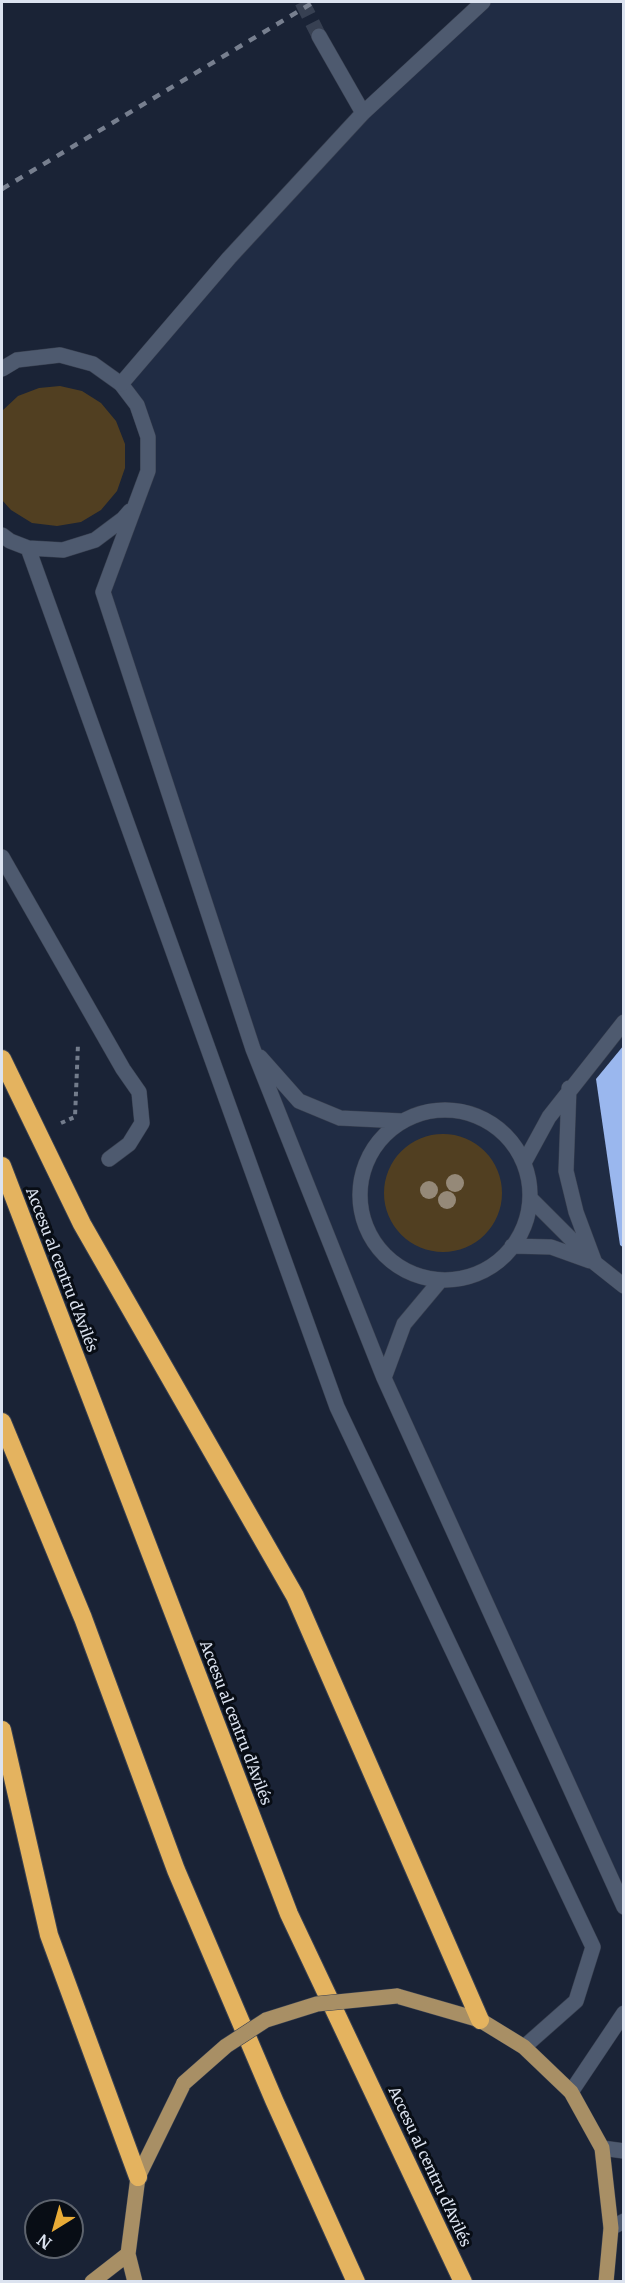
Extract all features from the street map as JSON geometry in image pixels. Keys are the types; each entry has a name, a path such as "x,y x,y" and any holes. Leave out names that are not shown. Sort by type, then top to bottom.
{"highway":[{"path":"2,1059 82,1224 295,1596 480,2020"},
{"name":"Accesu al centru d'Avilés","path":"2,1166 289,1914 463,2282"},
{"path":"2,1422 83,1617 176,1870 274,2100 356,2282"},
{"path":"2,1730 49,1935 138,2177"}],"main road":[{"path":"135,2282 128,2254 138,2177 184,2083 226,2046 266,2020 317,2004 397,1996 480,2020 524,2048 571,2092 602,2148 617,2224 606,2282"},
{"path":"92,2282 128,2254"}],"street":[{"path":"121,384 229,258 363,113 483,2"},
{"path":"319,36 363,113"},
{"path":"2,369 17,360 60,355 93,364 121,384 137,405 148,437 148,471 103,592 253,1049 384,1378 624,1907"},
{"path":"2,536 10,542 28,548 63,550 95,540 123,519 135,503"},
{"path":"28,548 337,1407 593,1947 576,2001 524,2048"},
{"path":"2,857 123,1069 139,1092 142,1122 129,1144 108,1159"},
{"path":"525,1161 549,1117 569,1088 624,1022"},
{"path":"253,1049 299,1101 340,1118 402,1121 434,1110 456,1111 482,1118 508,1137 525,1161 530,1178 531,1199 524,1223 512,1246 482,1271 466,1278 440,1281 416,1274 392,1259 371,1238 358,1208 360,1185 366,1164 380,1140 402,1121"},
{"path":"569,1088 566,1171 576,1212 595,1263"},
{"path":"531,1199 595,1263 624,1286"},
{"path":"512,1246 550,1246 595,1263"},
{"path":"384,1378 404,1324 440,1281"},
{"path":"571,2092 624,2013"},
{"path":"602,2148 624,2151"}],"path":[{"path":"54,1126 75,1117 78,1045 73,1035"}],"shaded area":[{"path":"483,2 623,2 623,1907 384,1378 253,1049 103,592 135,503 148,437 121,384 229,258"},
{"path":"60,386 82,391 101,403 116,421 125,444 125,468 117,491 101,510 81,522 57,526 32,523 11,510 2,500 2,411 18,396 39,388"},
{"path":"443,1134 466,1139 485,1151 497,1170 502,1193 497,1216 485,1235 466,1247 443,1252 420,1247 401,1235 389,1216 384,1193 389,1170 401,1151 420,1139"}],"building":[{"path":"624,1045 624,1248 620,1245 596,1079"}],"tunnel":[{"path":"302,2 319,36"}],"railway":[{"path":"2,189 314,2"}]}
